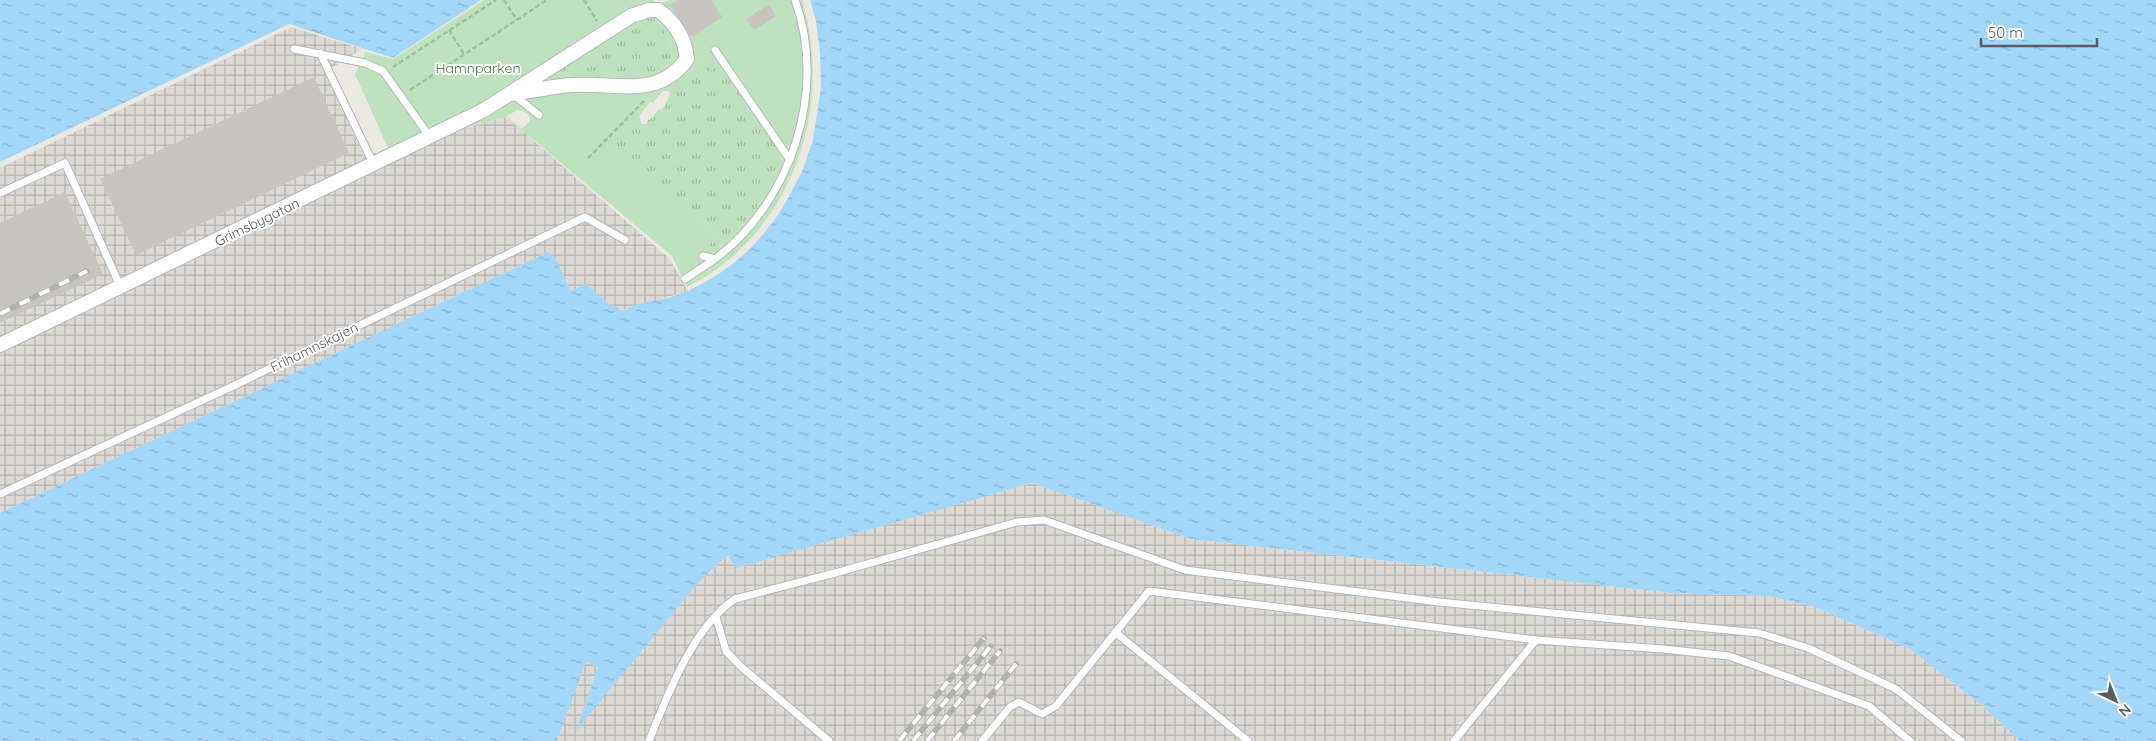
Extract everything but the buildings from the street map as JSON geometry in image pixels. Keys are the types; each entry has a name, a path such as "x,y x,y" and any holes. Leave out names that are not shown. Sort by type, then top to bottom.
{"street":[{"name":"Grimsbygatan","path":"0,345 430,137 512,94 531,79 631,16 649,10 658,10 676,26 686,49 687,59 675,73 657,83 642,87 574,84 512,94"}],"lane":[{"path":"685,278 716,259 746,232 762,214 775,193 790,160 806,92 806,59 802,28 795,0"},
{"path":"294,49 365,64 383,71 430,137"},
{"path":"715,50 790,160"},
{"path":"320,53 374,165"},
{"path":"512,94 539,115"},
{"path":"0,193 65,163 121,288"},
{"name":"Frihamnskajen","path":"0,494 231,387 585,217 624,240"},
{"path":"703,256 716,259"},
{"path":"649,741 677,672 697,641 716,617 724,607 735,599 835,574 1017,522 1044,520 1185,570 1439,602 1759,633 1808,648 1896,689 1961,741"},
{"path":"982,741 1010,707 1019,702 1042,714 1056,706 1149,591 1536,640 1663,649 1729,656 1869,706 1910,741"},
{"path":"716,617 726,651 739,665 829,741"},
{"path":"1115,632 1248,741"},
{"path":"1454,741 1536,640"}],"path":[{"path":"383,71 399,65 496,0"},
{"path":"504,0 517,20"},
{"path":"402,96 547,0"},
{"path":"584,0 605,32"},
{"path":"449,30 464,54"}],"shaded area":[{"path":"291,27 362,49 325,72 364,156 506,117 669,258 688,291 621,311 612,307 586,284 571,292 555,258 548,252 0,513 0,168"},
{"path":"1032,483 1191,539 1672,593 1769,596 1815,607 1910,649 1979,703 2020,741 557,741 586,662 598,666 577,729 697,584 728,555 737,567"}],"green space":[{"name":"Hamnparken","path":"484,0 653,0 654,3 659,4 670,0 802,0 811,41 813,84 808,125 796,165 778,202 753,236 723,264 687,287 672,256 506,117 388,148 355,74 366,52 393,59","holes":["646,14 657,22 670,43 671,59 661,70 635,79 550,76","704,61 711,71 721,65 782,155 781,172 768,196 749,221 723,246 708,247 716,236 607,143 657,93","518,110 526,113 530,117 530,121 522,129 506,116"]},
{"path":"646,14 657,22 670,43 671,59 661,70 635,79 558,75 534,81 534,79 630,19 637,15"},
{"path":"704,61 720,64 782,155 781,172 768,196 739,233 722,246 715,248 707,247 716,236 606,143 657,93","holes":["663,91 669,91 670,95 663,109 658,110 646,124 642,124 639,116 650,102 653,103"]}],"water":[{"path":"0,0 481,0 393,58 289,24 0,162"},
{"path":"810,0 2156,0 2156,741 2020,741 1979,703 1910,649 1815,607 1769,596 1672,593 1191,539 1032,483 736,568 728,555 697,584 576,731 598,667 586,662 557,741 0,741 0,513 548,252 555,258 571,291 586,284 612,307 614,305 621,311 640,304 668,298 711,279 747,252 776,218 798,179 812,136 819,91 819,45"}],"pier":[{"path":"807,0 810,0 816,21 820,53 821,87 813,140 802,172 779,213 751,247 732,264 688,291 687,289 730,262 762,232 785,198 799,171 810,140 818,87 818,53"}],"railway":[{"path":"0,314 87,271"},
{"path":"899,741 984,638"},
{"path":"913,741 991,646"},
{"path":"927,741 1000,651"},
{"path":"954,741 1016,664"}]}
